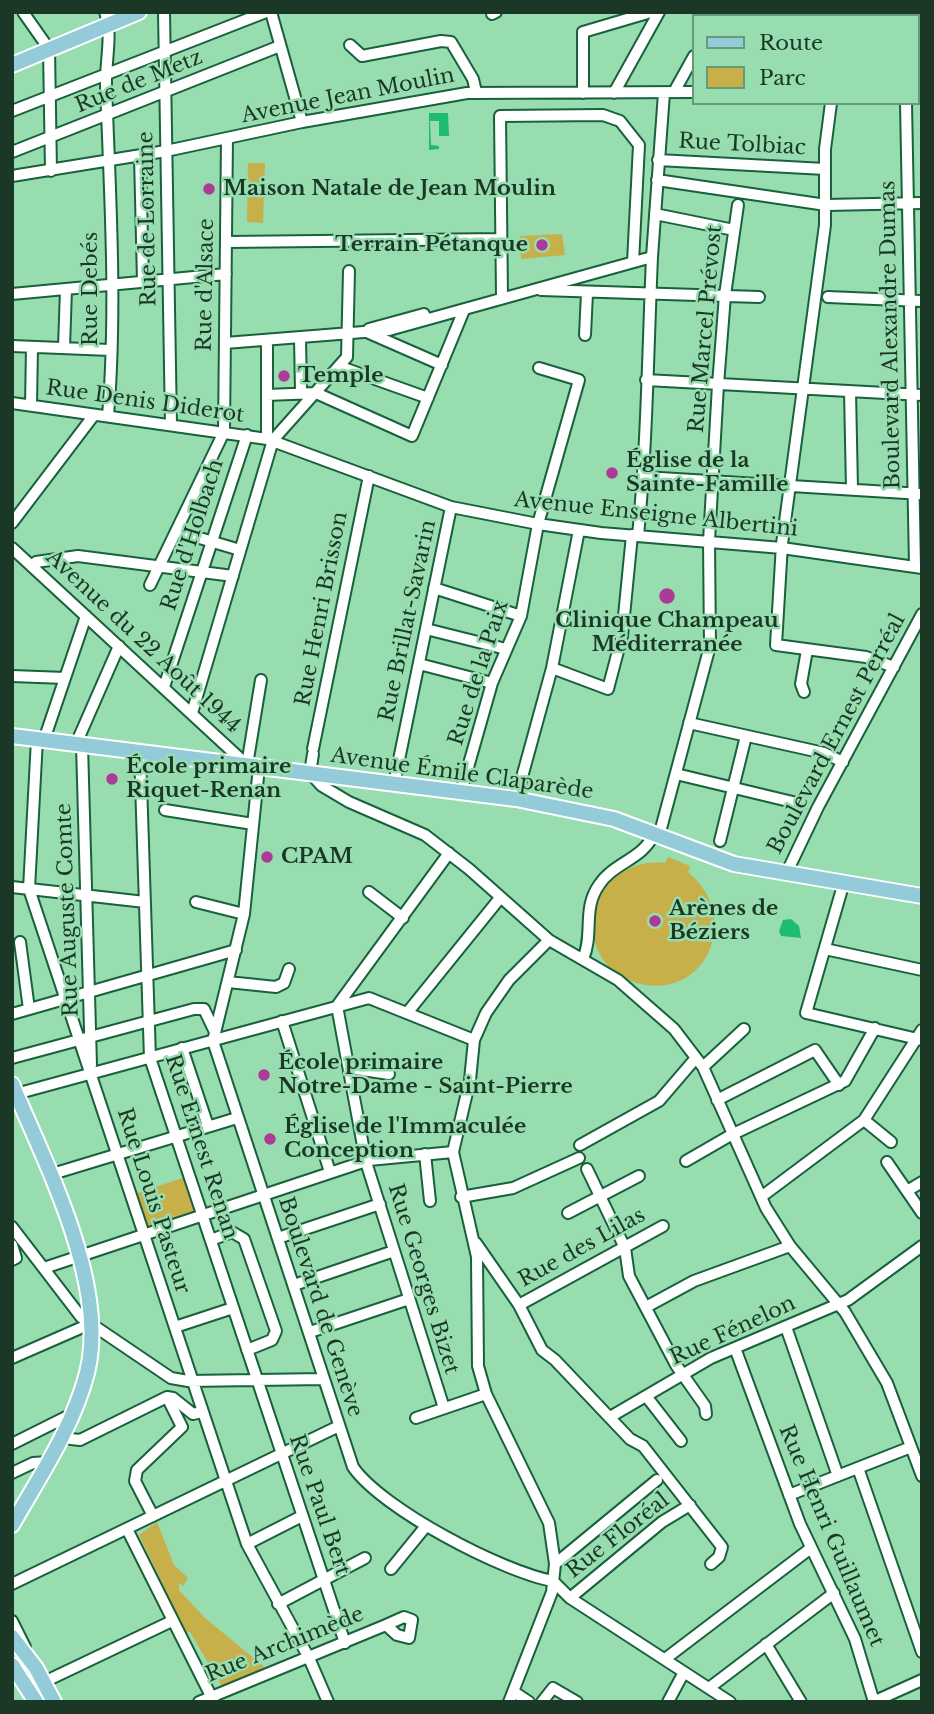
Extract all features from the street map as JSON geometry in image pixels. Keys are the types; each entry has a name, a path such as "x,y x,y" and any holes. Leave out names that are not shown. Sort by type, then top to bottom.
{"main road":[{"path":"12,65 50,49 107,18 139,12"},
{"name":"Avenue Émile Claparède","path":"12,736 516,799 599,814 734,863 922,896"},
{"path":"12,1525 72,1414 89,1364 92,1323 80,1255 14,1091"},
{"path":"13,1626 54,1702"},
{"path":"12,1648 46,1702"},
{"path":"12,1665 36,1702"}],"street":[{"path":"23,12 50,49 51,171"},
{"name":"Rue de Lorraine","path":"164,12 171,425"},
{"path":"12,111 269,12 302,122"},
{"path":"583,93 583,32 651,12"},
{"path":"614,93 659,12"},
{"name":"Rue Debés","path":"107,18 110,285 108,416"},
{"path":"350,45 362,56 441,41 451,42 473,79 476,92"},
{"name":"Rue de Metz","path":"12,152 280,46"},
{"path":"552,668 608,689 622,636 647,426 646,380 662,109 669,92 692,60"},
{"name":"Avenue Jean Moulin","path":"12,176 140,156 302,122 476,92 692,92"},
{"path":"644,93 662,109"},
{"path":"831,105 825,169 826,205 782,548 776,645 866,657 894,667"},
{"name":"Boulevard Alexandre Dumas","path":"906,105 908,205 916,301 918,567"},
{"path":"502,297 500,116 603,115 611,116 626,126 639,145 633,262"},
{"name":"Rue d'Alsace","path":"223,432 227,138"},
{"path":"140,156 143,282"},
{"name":"Rue Tolbiac","path":"658,160 825,169"},
{"path":"657,180 826,205 922,203"},
{"name":"Rue Marcel Prévost","path":"657,835 710,646 709,541 718,385 725,295 738,205"},
{"path":"655,214 734,230"},
{"path":"227,242 500,239"},
{"path":"363,331 383,331 652,257"},
{"path":"270,439 341,367 347,357 349,271"},
{"path":"12,294 226,274"},
{"path":"64,348 66,289"},
{"path":"531,289 759,297"},
{"path":"585,335 587,293"},
{"path":"225,343 349,334 491,295 502,297"},
{"path":"828,297 916,301"},
{"path":"267,395 301,391 316,393 412,436 464,310"},
{"path":"363,331 442,365"},
{"path":"300,338 301,391"},
{"path":"192,713 270,439 267,341"},
{"path":"12,346 110,350"},
{"path":"31,405 32,347"},
{"path":"341,367 428,398"},
{"name":"Rue de la Paix","path":"461,792 492,683 521,616 538,524 579,380 539,368"},
{"path":"646,380 916,395"},
{"path":"850,391 852,489"},
{"name":"Rue Denis Diderot","path":"12,403 270,439"},
{"path":"12,523 94,415"},
{"path":"150,585 223,432"},
{"name":"Rue d'Holbach","path":"164,687 209,541 247,435"},
{"name":"Avenue Enseigne Albertini","path":"270,439 451,507 579,530 782,548 918,567"},
{"name":"Rue Henri Brisson","path":"310,773 369,476"},
{"path":"643,477 917,494"},
{"name":"Rue Brillat-Savarin","path":"394,784 451,507"},
{"path":"516,799 552,668 579,530"},
{"path":"176,531 240,550"},
{"name":"Avenue du 22 Août 1944","path":"12,548 253,766"},
{"path":"32,566 36,562 78,556 233,576"},
{"path":"434,588 521,616"},
{"name":"Boulevard Ernest Perréal","path":"787,872 790,861 922,614"},
{"name":"Rue Louis Pasteur","path":"86,616 41,739 29,889 247,1544 309,1658 328,1702"},
{"path":"426,628 506,649"},
{"path":"79,744 119,646"},
{"path":"804,692 801,684 807,650"},
{"path":"419,664 492,683"},
{"path":"12,676 65,678"},
{"path":"214,1036 244,914 253,824 253,766 261,680"},
{"path":"690,723 828,754 843,762"},
{"path":"720,841 746,736"},
{"name":"Rue Auguste Comte","path":"79,744 92,1036 91,1075"},
{"name":"Rue Ernest Renan","path":"140,752 150,1058 257,1379"},
{"path":"310,773 322,786 349,802 425,835 549,940 618,980 658,1012 699,1063 761,1196 790,1246 839,1304 887,1383 922,1476"},
{"path":"676,774 801,804"},
{"path":"165,810 253,824"},
{"path":"583,959 588,945 588,911 599,884 615,868 643,852 657,835"},
{"path":"337,1006 449,853"},
{"path":"761,1196 864,1119 920,1036 806,1013 844,882"},
{"path":"12,887 145,902"},
{"path":"369,892 403,918"},
{"path":"407,1013 500,898"},
{"path":"196,902 244,914"},
{"path":"529,1702 512,1697 553,1581 555,1564 550,1523 486,1394 478,1366 475,1331 478,1274 474,1241 461,1197 453,1152 470,1080 474,1040 486,1013 509,980 549,940"},
{"path":"20,942 29,1009"},
{"path":"825,948 922,970"},
{"path":"12,1014 236,950"},
{"path":"228,982 276,987 284,983 289,969"},
{"path":"14,1091 91,1075 214,1036 369,998 474,1040"},
{"name":"Rue Georges Bizet","path":"337,1006 366,1161 444,1409"},
{"path":"12,1058 199,1009 222,1008"},
{"name":"Boulevard de Genève","path":"199,1009 214,1036 237,1118 339,1426 359,1476 426,1526 502,1564 553,1581"},
{"path":"282,1021 330,1172"},
{"path":"686,1161 731,1135 845,1081 875,1028"},
{"path":"580,1145 659,1101 699,1063 744,1029"},
{"path":"182,1048 208,1126"},
{"path":"717,1100 815,1050 839,1085"},
{"path":"349,1068 389,1074"},
{"path":"49,1175 237,1118"},
{"path":"864,1119 891,1142"},
{"path":"44,1268 366,1161 453,1152"},
{"path":"425,1154 430,1201"},
{"path":"461,1197 513,1188 579,1158"},
{"path":"887,1162 922,1213"},
{"path":"587,1169 625,1248 629,1276 676,1365 705,1406 706,1414"},
{"path":"568,1213 639,1176"},
{"path":"907,1191 922,1182"},
{"path":"278,1238 380,1204"},
{"name":"Rue des Lilas","path":"519,1305 663,1226"},
{"path":"12,1227 78,1314 171,1378 324,1379"},
{"path":"211,1240 232,1232 244,1239 276,1332 272,1340 247,1350"},
{"path":"474,1241 519,1305 542,1350 555,1360 631,1439 643,1446 722,1547 719,1556 711,1564"},
{"path":"12,1245 16,1258 12,1260"},
{"path":"646,1307 694,1281 790,1246"},
{"name":"Rue Fénelon","path":"610,1418 684,1374 735,1348 839,1304 922,1246"},
{"path":"294,1285 394,1251"},
{"path":"310,1332 409,1299"},
{"path":"175,1327 233,1308"},
{"path":"12,1358 92,1323"},
{"path":"786,1327 838,1476"},
{"name":"Rue Henri Guillaumet","path":"735,1348 789,1495 865,1667 874,1702"},
{"name":"Rue Paul Bert","path":"257,1379 345,1643"},
{"path":"416,1418 486,1394"},
{"path":"646,1396 681,1441"},
{"path":"63,1434 80,1440 167,1397 173,1398 193,1414 202,1412"},
{"path":"153,1516 135,1481 136,1474 182,1427 167,1397"},
{"path":"12,1444 72,1414"},
{"path":"12,1584 339,1426"},
{"path":"789,1495 911,1447"},
{"path":"12,1473 33,1463 48,1462"},
{"path":"858,1468 921,1650"},
{"path":"555,1564 657,1480"},
{"name":"Rue Floréal","path":"570,1598 662,1522 690,1505"},
{"path":"247,1544 302,1516"},
{"path":"391,1569 426,1526"},
{"path":"127,1529 213,1699"},
{"path":"665,1659 811,1548"},
{"path":"278,1604 365,1558"},
{"path":"553,1581 570,1598 730,1702"},
{"path":"709,1688 834,1593"},
{"path":"44,1682 172,1621"},
{"name":"Rue Archimède","path":"199,1702 213,1699 386,1625"},
{"path":"766,1644 801,1702"},
{"path":"668,1702 684,1672"},
{"path":"874,1702 922,1680"},
{"path":"542,1702 553,1688 577,1702"}],"green space":[{"path":"248,163 265,163 263,223 247,222"},
{"name":"Terrain Pétanque","path":"562,234 565,255 521,259 520,236"},
{"name":"Arènes de Béziers","path":"668,857 690,866 688,872 705,891 713,912 714,933 708,953 697,969 680,981 659,986 634,982 612,970 599,952 593,932 595,911 604,891 619,875 639,865 665,863"},
{"path":"189,1176 203,1214 143,1234 131,1195"},
{"path":"157,1522 174,1565 188,1578 183,1586 179,1583 179,1590 204,1617 268,1670 223,1688 190,1632 186,1633 139,1535"}],"shaded area":[{"path":"429,113 448,113 449,136 439,136 439,121 430,121 431,145 439,146 439,149 429,150"},
{"path":"791,919 799,926 801,938 781,936 779,931 783,920"}],"place":[{"name":"Maison Natale de Jean Moulin","path":"209,189"},
{"name":"Terrain Pétanque","path":"542,245"},
{"name":"Temple","path":"284,376"},
{"name":"Église de la Sainte-Famille","path":"612,473"},
{"name":"Clinique Champeau Méditerranée","path":"667,596"},
{"name":"École primaire Riquet-Renan","path":"112,779"},
{"name":"CPAM","path":"267,857"},
{"name":"Arènes de Béziers","path":"655,921"},
{"name":"École primaire Notre-Dame - Saint-Pierre","path":"264,1075"},
{"name":"Église de l'Immaculée Conception","path":"270,1139"}]}
